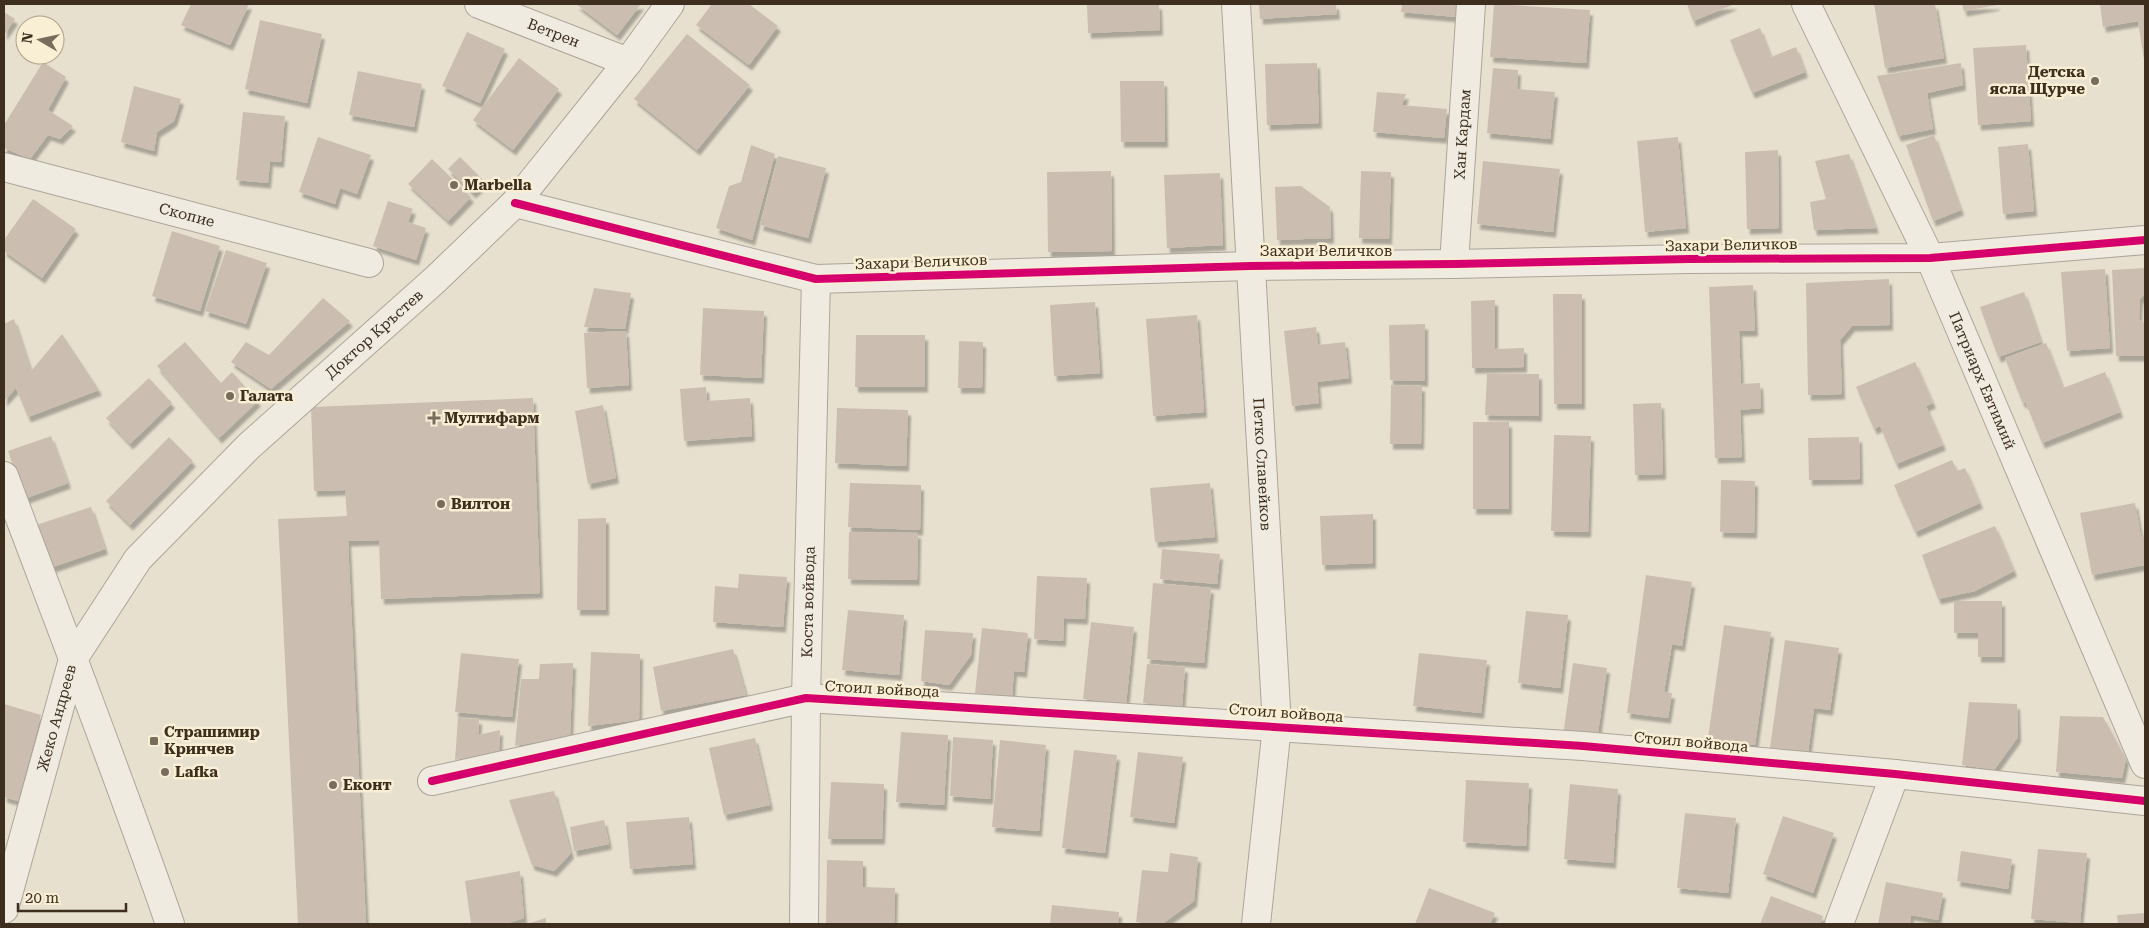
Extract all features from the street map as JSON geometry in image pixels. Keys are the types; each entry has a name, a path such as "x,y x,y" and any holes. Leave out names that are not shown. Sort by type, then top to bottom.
{"street":[{"name":"Ветрен","path":"479,4 628,62"},
{"name":"Доктор Кръстев","path":"73,659 138,559 249,446 436,279 515,203 628,62 670,4"},
{"name":"Петко Славейков","path":"1236,4 1277,726 1256,924"},
{"name":"Хан Кардам","path":"1454,264 1471,4"},
{"name":"Патриарх Евтимий","path":"1806,4 1930,258 2145,764"},
{"name":"Скопие","path":"4,167 368,263"},
{"name":"Захари Величков","path":"515,203 816,279 1250,266 1679,259 1930,258 2145,240"},
{"name":"Коста войвода","path":"804,924 806,698 816,279"},
{"name":"Жеко Андреев","path":"4,476 73,659 4,908"},
{"path":"73,659 90,708 132,814 170,924"},
{"name":"Стоил войвода","path":"432,781 806,698 1593,747 1895,774 2145,801"},
{"path":"1839,924 1895,774"}],"building":[{"path":"191,4 249,4 230,45 181,25"},
{"path":"576,4 641,4 617,35"},
{"path":"712,4 749,4 778,26 749,65 696,25"},
{"path":"1087,4 1159,4 1160,30 1088,33"},
{"path":"1259,4 1336,4 1337,14 1260,19"},
{"path":"1402,4 1457,4 1456,17 1401,12"},
{"path":"1494,4 1590,10 1586,63 1490,57"},
{"path":"1687,4 1735,4 1693,21"},
{"path":"1874,4 1935,4 1944,58 1885,68"},
{"path":"1962,4 1997,4 1997,5 1964,11"},
{"path":"2100,4 2145,4 2145,67 2138,21 2103,27"},
{"path":"4,12 15,19 4,35"},
{"path":"260,20 322,34 307,103 245,89"},
{"path":"1760,28 1771,57 1796,47 1805,72 1752,93 1730,40"},
{"path":"467,32 505,49 480,103 442,86"},
{"path":"687,34 750,85 697,150 634,99"},
{"path":"2026,45 2031,121 1978,125 1973,48"},
{"path":"519,58 559,89 513,150 473,120"},
{"path":"1317,63 1319,123 1267,125 1265,64"},
{"path":"1961,63 1963,85 1927,93 1933,129 1898,136 1877,76"},
{"path":"41,65 48,65 66,77 48,110 73,126 60,139 48,135 30,159 4,148 4,125"},
{"path":"1493,68 1518,70 1517,89 1555,92 1550,139 1487,133"},
{"path":"358,71 422,84 414,127 349,115"},
{"path":"1120,81 1164,81 1165,142 1121,142"},
{"path":"134,86 181,99 174,121 157,132 154,151 121,142"},
{"path":"1377,92 1406,94 1402,105 1447,109 1444,138 1373,132"},
{"path":"243,112 285,116 281,162 270,161 268,183 236,180"},
{"path":"1934,135 1961,210 1933,221 1906,145"},
{"path":"318,137 371,155 357,194 340,188 335,204 299,192"},
{"path":"1678,137 1686,228 1645,232 1637,141"},
{"path":"2028,144 2034,211 2003,214 1998,147"},
{"path":"751,145 775,154 752,240 716,228 729,186 741,182"},
{"path":"1778,150 1779,228 1747,229 1745,152"},
{"path":"1849,154 1876,228 1814,230 1810,202 1826,199 1815,161"},
{"path":"778,156 826,168 808,238 760,225"},
{"path":"460,157 485,182 473,193 448,169"},
{"path":"432,159 471,197 448,221 408,184"},
{"path":"1483,161 1560,169 1553,232 1477,224"},
{"path":"1111,171 1112,251 1048,252 1047,172"},
{"path":"1361,171 1391,172 1389,239 1359,238"},
{"path":"1220,173 1223,245 1167,248 1164,175"},
{"path":"1301,186 1330,207 1331,238 1277,240 1275,187"},
{"path":"33,199 76,229 42,278 4,251 4,240"},
{"path":"388,201 413,209 408,222 426,228 416,260 373,246"},
{"path":"172,231 220,246 200,311 152,296"},
{"path":"226,250 267,263 246,324 205,311"},
{"path":"2145,268 2145,294 2140,299 2139,320 2145,323 2145,356 2116,356 2112,270"},
{"path":"2105,269 2110,348 2067,351 2061,272"},
{"path":"1889,279 1890,325 1852,326 1840,340 1842,394 1808,395 1806,283"},
{"path":"1753,285 1755,331 1739,331 1741,384 1760,383 1761,408 1740,410 1742,457 1715,458 1709,287"},
{"path":"594,288 631,293 625,329 584,327"},
{"path":"2024,292 2041,342 1998,357 1980,307"},
{"path":"1553,294 1582,294 1582,404 1554,404"},
{"path":"323,298 350,321 271,389 231,362 246,342 269,355"},
{"path":"1495,300 1495,349 1524,348 1524,367 1472,368 1471,301"},
{"path":"1095,302 1100,373 1054,376 1050,305"},
{"path":"703,308 764,311 761,378 700,375"},
{"path":"1197,315 1204,412 1153,416 1146,319"},
{"path":"14,319 31,371 62,334 99,390 28,417 16,388 4,401 4,324"},
{"path":"1425,324 1425,381 1390,380 1389,325"},
{"path":"1316,327 1318,345 1345,342 1349,378 1317,382 1319,403 1292,406 1284,331"},
{"path":"626,331 629,385 587,388 584,333"},
{"path":"856,335 925,335 925,387 855,387"},
{"path":"959,341 983,342 982,388 958,388"},
{"path":"185,342 221,383 232,372 258,401 219,438 157,366"},
{"path":"2046,343 2063,388 2105,372 2120,412 2042,443 2026,403 2022,402 2005,358"},
{"path":"1915,362 1933,403 1926,406 1943,445 1896,464 1880,426 1874,429 1856,387"},
{"path":"1487,374 1539,374 1539,416 1485,415"},
{"path":"149,378 172,403 130,444 106,418"},
{"path":"1391,385 1422,386 1421,444 1390,444"},
{"path":"706,387 707,401 750,398 752,436 684,441 680,389"},
{"path":"533,398 540,593 381,599 379,540 348,541 366,924 298,924 278,519 347,516 345,490 314,491 311,407"},
{"path":"1661,403 1663,474 1635,475 1633,404"},
{"path":"603,405 616,478 588,484 575,411"},
{"path":"837,408 908,410 906,466 835,463"},
{"path":"1473,422 1509,422 1509,509 1473,509"},
{"path":"1554,435 1591,436 1588,532 1551,531"},
{"path":"51,436 68,483 24,499 8,451"},
{"path":"169,437 193,461 130,525 106,501"},
{"path":"1859,437 1860,479 1809,480 1808,438"},
{"path":"1952,460 1957,471 1965,468 1980,503 1915,532 1894,485"},
{"path":"1721,480 1755,481 1754,533 1720,532"},
{"path":"850,483 921,485 920,530 848,527"},
{"path":"1210,483 1215,537 1155,542 1150,488"},
{"path":"2135,503 2141,537 2145,536 2145,565 2092,575 2080,513"},
{"path":"91,507 105,549 50,568 36,525"},
{"path":"1373,514 1373,563 1322,565 1320,516"},
{"path":"606,518 606,610 577,610 578,519"},
{"path":"1995,526 2014,571 1975,591 1938,599 1922,555"},
{"path":"849,532 918,533 917,580 848,579"},
{"path":"1162,549 1220,554 1217,584 1160,579"},
{"path":"739,574 787,577 783,627 713,622 715,586 738,588"},
{"path":"1646,575 1692,582 1682,646 1672,644 1664,692 1672,693 1668,718 1627,713"},
{"path":"1037,576 1087,578 1085,619 1064,618 1063,641 1034,639"},
{"path":"1153,583 1211,588 1204,663 1147,659"},
{"path":"1954,601 2002,601 2002,657 1978,657 1978,633 1954,633"},
{"path":"848,610 904,615 899,675 842,670"},
{"path":"1526,611 1568,615 1560,688 1518,683"},
{"path":"1091,622 1134,627 1126,704 1083,699"},
{"path":"1724,625 1771,632 1755,745 1708,738"},
{"path":"982,628 1028,633 1024,672 1014,671 1012,696 975,693"},
{"path":"925,630 973,633 971,655 949,685 921,681"},
{"path":"1785,640 1839,648 1830,710 1814,708 1808,753 1770,748"},
{"path":"733,649 746,695 661,711 653,667"},
{"path":"591,652 640,654 639,720 588,726"},
{"path":"461,653 519,659 512,717 455,712"},
{"path":"1419,653 1487,660 1481,713 1413,706"},
{"path":"573,663 570,736 515,746 521,679 539,679 540,664"},
{"path":"1573,663 1607,668 1597,740 1563,736"},
{"path":"1147,664 1185,667 1182,707 1143,703"},
{"path":"1969,702 2017,704 2018,737 1994,770 1962,765"},
{"path":"4,704 41,715 18,801 4,797"},
{"path":"2060,716 2103,717 2126,759 2122,778 2056,772"},
{"path":"458,718 479,719 478,735 500,730 499,752 455,760"},
{"path":"901,732 948,735 944,805 896,802"},
{"path":"953,737 993,740 990,799 950,796"},
{"path":"755,738 770,805 724,815 709,748"},
{"path":"1000,740 1046,745 1039,831 992,827"},
{"path":"1074,750 1117,755 1105,853 1062,848"},
{"path":"1138,752 1183,757 1174,823 1130,817"},
{"path":"1466,780 1529,783 1526,846 1463,842"},
{"path":"831,782 884,784 882,839 828,839"},
{"path":"1570,784 1618,789 1613,863 1564,859"},
{"path":"554,791 571,853 554,871 532,865 509,800"},
{"path":"1685,813 1736,818 1728,893 1677,888"},
{"path":"1783,816 1834,833 1813,893 1763,874"},
{"path":"689,817 693,864 630,869 626,822"},
{"path":"604,820 609,844 574,851 570,827"},
{"path":"2038,849 2087,853 2080,923 2031,919"},
{"path":"1961,851 2012,859 2008,889 1957,881"},
{"path":"1170,853 1198,857 1194,901 1162,924 1136,922 1142,870 1168,872"},
{"path":"827,860 863,861 863,887 895,888 894,924 826,924"},
{"path":"520,871 524,918 505,924 471,924 465,881"},
{"path":"1886,882 1943,893 1938,920 1911,915 1910,924 1878,924"},
{"path":"1429,888 1495,913 1490,924 1415,924"},
{"path":"1771,896 1823,916 1820,924 1760,924"},
{"path":"1052,905 1119,912 1118,924 1050,924"},
{"path":"2145,913 2145,924 2118,924 2117,915"},
{"path":"546,918 546,924 527,924"}],"cycle path":[{"path":"515,203 816,279 1250,266 1689,259 1930,258 2145,240"},
{"path":"432,781 806,698 1583,746 1895,774 2145,801"}],"place":[{"name":"Детска ясла Щурче","path":"2095,81"},
{"name":"Marbella","path":"454,185"},
{"name":"Галата","path":"230,396"},
{"name":"Мултифарм","path":"434,418"},
{"name":"Вилтон","path":"441,504"},
{"name":"Страшимир Кринчев","path":"154,741"},
{"name":"Lafka","path":"165,772"},
{"name":"Еконт","path":"333,785"}]}
